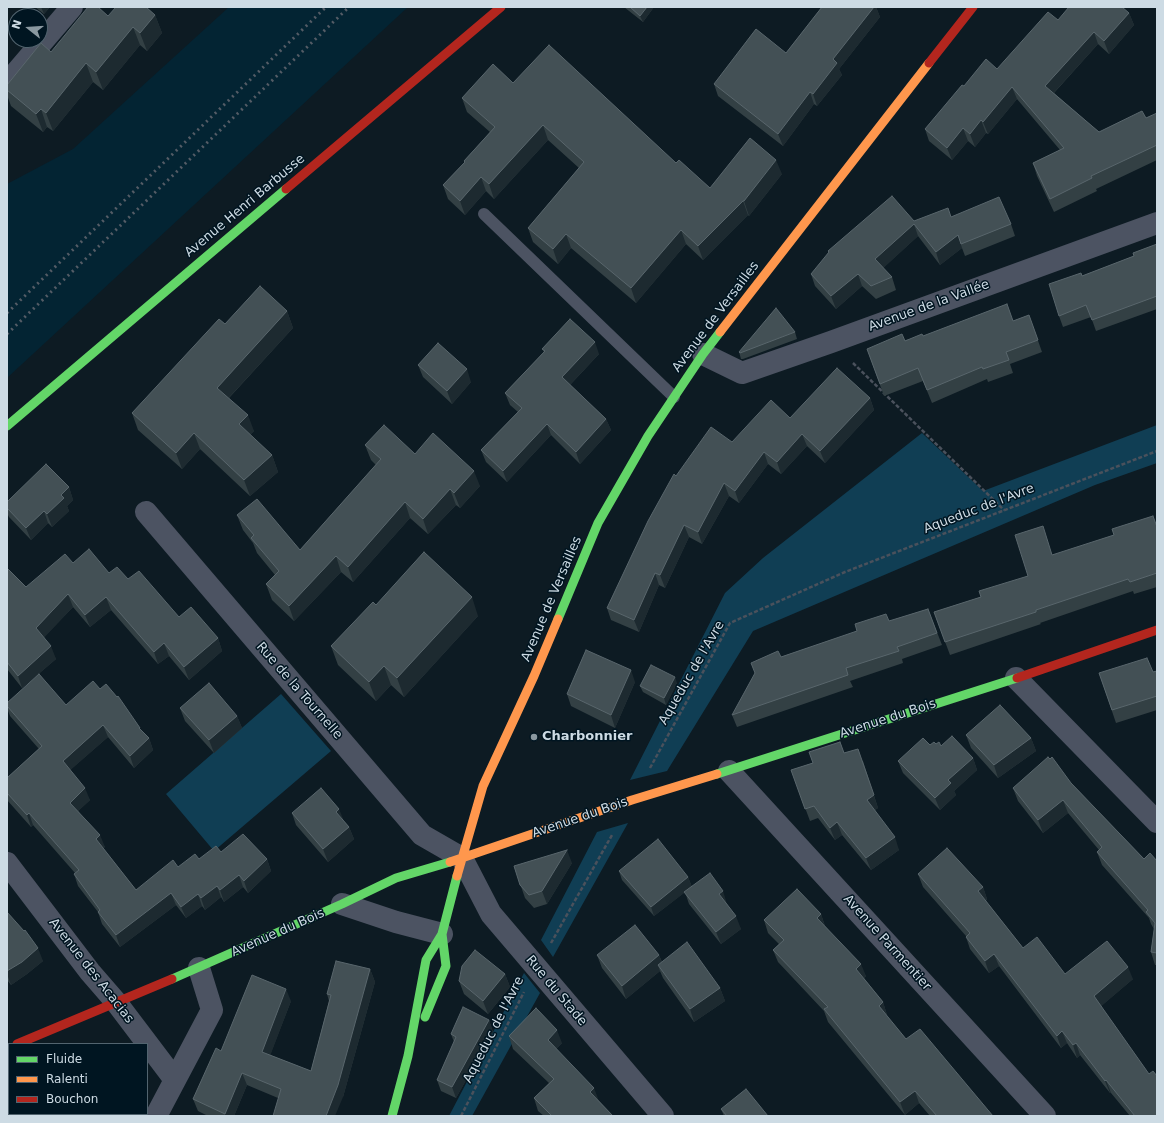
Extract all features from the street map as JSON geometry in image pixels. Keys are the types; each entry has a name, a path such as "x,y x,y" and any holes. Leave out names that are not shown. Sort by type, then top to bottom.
{"street":[{"path":"7,83 72,7"},
{"name":"Avenue Henri Barbusse","path":"7,426 501,7"},
{"name":"Avenue de Versailles","path":"392,1116 408,1056 426,960 442,934 483,786 534,676 598,523 648,436 703,354 973,7"},
{"name":"Avenue de la Vallée","path":"703,354 742,372 831,342 1157,223"},
{"name":"Rue de la Tournelle","path":"146,512 422,834 462,858"},
{"name":"Avenue du Bois","path":"19,1043 199,968 342,904 396,878 462,858 632,800 729,771 1016,678 1157,630"},
{"name":"Avenue de Versailles","path":"510,750 534,676"},
{"path":"1016,678 1157,822"},
{"name":"Avenue Parmentier","path":"729,771 1045,1116"},
{"name":"Avenue de Versailles","path":"462,858 486,811"},
{"name":"Rue du Stade","path":"462,858 491,914 663,1116"},
{"name":"Avenue des Acacias","path":"7,863 90,972 116,1002 147,1043"},
{"path":"342,904 396,922 442,934"},
{"name":"Avenue de Versailles","path":"408,1056 446,966 442,934"},
{"path":"156,1116 212,1010 199,968"},
{"name":"Avenue des Acacias","path":"148,1044 175,1080"}],"lane":[{"path":"484,214 674,397"}],"path":[{"path":"831,342 1004,510"},
{"name":"Aqueduc de l'Avre","path":"632,800 730,623 845,572 1157,451"},
{"name":"Aqueduc de l'Avre","path":"461,1116 536,968 613,834"}],"shaded area":[{"path":"229,7 408,7 7,378 7,184 73,149"},
{"path":"1157,425 1157,463 1095,485 753,631 667,771 630,780 725,593 763,558 922,433 983,491"},
{"path":"281,694 331,751 214,851 166,794"},
{"path":"628,823 553,957 541,940 597,832"},
{"path":"524,973 540,993 472,1116 449,1116"}],"building":[{"path":"88,7 98,7 108,16 116,7 146,7 155,15 140,33 133,27 96,72 86,63 46,113 41,109 36,114 7,90 7,85 37,48 47,48 51,52"},
{"path":"630,7 647,7 640,16"},
{"path":"822,7 874,7 833,59 837,63 813,94 810,92 778,134 714,84 756,29 786,53"},
{"path":"1069,7 1122,7 1129,13 1104,41 1094,32 1045,86 1099,132 1142,111 1146,118 1157,113 1157,145 1091,176 1092,178 1050,199 1033,163 1064,148 1012,87 983,122 981,120 970,134 963,128 947,148 925,129 986,59 997,69 1048,12 1058,20"},
{"path":"549,45 676,163 679,160 710,188 750,138 776,160 744,201 698,246 681,230 631,288 566,234 553,249 528,228 584,162 543,125 489,184 481,177 460,201 443,185 495,127 462,98 493,64 513,83"},
{"path":"892,196 914,221 948,208 951,217 999,197 1011,224 961,244 958,235 936,252 914,224 875,259 892,277 871,286 858,274 831,296 811,274 829,252 828,251"},
{"path":"1157,244 1157,296 1092,320 1086,305 1059,316 1049,284 1081,273 1082,276 1134,256 1133,253"},
{"path":"260,286 287,311 217,388 248,415 239,424 272,455 244,480 194,433 176,453 132,413 219,319 225,324"},
{"path":"1007,304 1013,321 1029,315 1038,340 1006,352 1009,360 983,369 982,367 927,390 918,368 880,384 867,349 902,334 905,341 922,334 923,336"},
{"path":"776,308 795,332 740,353 739,352"},
{"path":"570,319 595,342 562,377 606,419 576,452 547,424 503,471 481,450 522,408 505,393 545,351 542,349"},
{"path":"438,343 467,369 447,391 418,365"},
{"path":"837,368 870,398 820,451 802,434 777,462 764,452 735,491 724,483 698,532 684,525 660,575 655,573 634,620 607,608 648,521 674,474 676,476 711,427 732,442 771,400 790,418"},
{"path":"384,425 415,454 433,433 474,471 454,493 450,489 423,519 405,502 348,567 336,556 289,606 266,584 279,571 251,538 254,535 237,515 257,499 300,550 381,459 365,445"},
{"path":"46,464 69,487 61,495 64,498 47,514 44,511 26,528 7,508 7,502"},
{"path":"1153,516 1157,527 1157,573 1130,582 1128,579 1036,610 1036,612 945,642 934,612 981,597 979,591 1028,576 1015,535 1043,526 1052,555 1114,535 1112,529"},
{"path":"89,549 109,573 117,567 128,579 139,571 179,617 191,607 218,638 184,667 164,643 154,652 106,597 85,615 68,594 36,628 51,646 18,676 7,662 7,568 26,587 65,554 73,563"},
{"path":"424,552 472,597 397,678 384,666 369,682 331,646 373,602 376,605"},
{"path":"928,609 937,633 897,647 899,651 846,668 848,675 732,715 755,673 751,663 778,651 781,657 857,631 855,624 886,614 889,621"},
{"path":"586,650 631,670 611,715 567,694"},
{"path":"1147,658 1153,672 1157,671 1157,696 1112,710 1099,673"},
{"path":"651,665 675,677 664,698 640,686"},
{"path":"39,674 66,705 93,681 100,689 106,684 117,697 118,696 139,728 149,738 130,756 103,725 63,761 85,788 70,803 100,835 96,839 136,890 173,860 178,867 195,854 199,859 216,846 221,852 243,834 267,859 244,881 239,875 220,890 217,886 201,898 198,894 181,907 171,893 116,935 98,912 100,910 74,874 79,870 29,813 27,815 7,793 7,778 42,746 7,706 7,703"},
{"path":"209,683 237,716 209,740 180,708"},
{"path":"1000,705 1031,738 994,765 966,735"},
{"path":"952,736 973,758 948,780 951,783 935,798 898,761 923,738 930,745 934,742 936,744 939,742 941,746"},
{"path":"840,742 844,753 858,749 874,795 867,800 895,837 866,858 837,822 830,828 814,806 805,809 791,770 813,763 809,752"},
{"path":"1048,757 1050,759 1052,757 1071,783 1144,859 1150,853 1157,861 1157,953 1151,952 1155,923 1146,912 1148,910 1097,852 1102,847 1063,800 1038,820 1013,788"},
{"path":"321,788 339,809 336,812 349,827 323,849 292,813"},
{"path":"658,839 688,877 651,907 619,871"},
{"path":"947,848 983,887 978,891 1023,948 1037,937 1065,974 1107,941 1128,967 1094,996 1149,1074 1153,1071 1157,1076 1157,1116 1135,1116 1106,1080 1105,1081 1076,1043 1073,1045 1062,1031 1057,1036 994,954 985,961 966,937 970,933 918,874"},
{"path":"567,850 542,891 529,895 520,885 514,866"},
{"path":"710,873 723,891 719,894 736,916 716,932 684,892"},
{"path":"797,889 821,914 817,918 861,964 856,969 883,1002 879,1006 906,1039 920,1029 993,1116 937,1116 915,1091 900,1102 824,1009 828,1007 773,950 784,940 764,920"},
{"path":"7,912 24,931 25,930 38,948 22,962 7,971"},
{"path":"635,925 659,955 622,986 597,955"},
{"path":"687,942 720,988 690,1009 658,965"},
{"path":"475,950 505,974 483,1001 459,981 462,966"},
{"path":"336,961 370,969 338,1085 326,1116 273,1116 281,1089 242,1073 225,1114 193,1099 216,1048 221,1051 252,975 286,989 262,1052 311,1071 331,995 327,994"},
{"path":"463,1007 489,1020 452,1087 437,1080 456,1037 451,1034"},
{"path":"536,1008 557,1030 548,1040 594,1088 590,1092 613,1116 552,1116 534,1098 554,1079 509,1036"},
{"path":"7,1078 8,1078 7,1114"},
{"path":"746,1089 768,1116 727,1116 721,1109"},
{"path":"108,1115 109,1116 52,1116"}],"railway":[{"path":"7,313 326,7"},
{"path":"7,334 349,7"}],"traffic: fast":[{"path":"7,426 286,189"},
{"path":"558,619 598,523 648,436 703,354 720,332"},
{"path":"717,774 1017,678"},
{"path":"172,979 342,904 396,878 450,862"},
{"path":"392,1116 408,1056 426,960 442,934 457,876"},
{"path":"425,1017 446,966 442,934"}],"traffic: slow":[{"path":"720,332 929,63"},
{"path":"457,876 483,786 534,676 558,619"},
{"path":"450,862 632,800 717,774"}],"traffic: jam":[{"path":"286,189 501,7"},
{"path":"929,63 973,7"},
{"path":"1017,678 1157,630"},
{"path":"19,1043 172,979"}],"place":[{"name":"Charbonnier","path":"534,737"}]}
